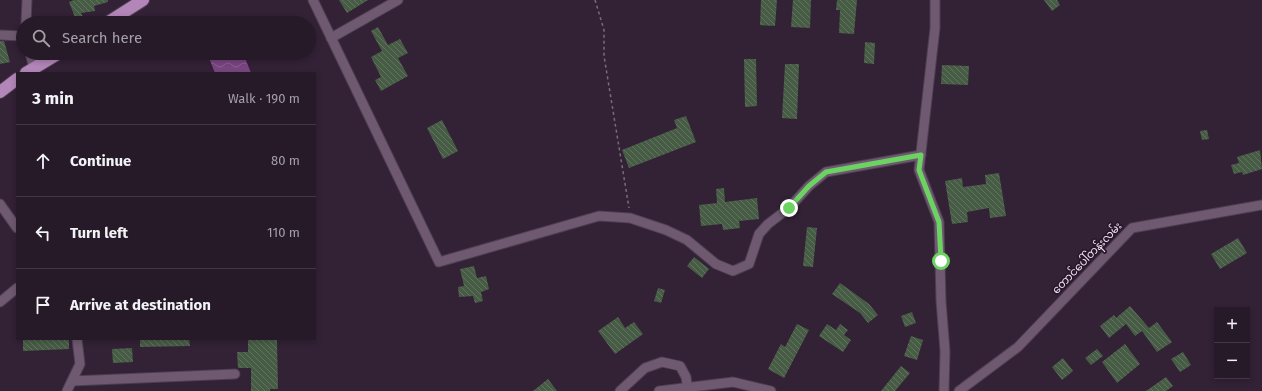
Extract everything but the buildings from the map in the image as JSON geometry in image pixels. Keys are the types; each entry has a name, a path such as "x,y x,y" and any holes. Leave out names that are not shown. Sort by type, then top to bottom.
{"highway":[{"path":"117,16 143,0"},
{"path":"30,71 47,60"},
{"path":"0,92 16,80"}],"street":[{"path":"26,16 27,0"},
{"path":"313,0 439,262 599,216 630,218 666,230 687,240 716,264 732,271 749,264 759,234 768,224 789,208 809,186 826,172 921,155"},
{"path":"331,38 398,0"},
{"path":"935,0 935,28 919,170 939,222 941,301 945,351 944,391"},
{"path":"0,35 16,36"},
{"path":"30,60 30,71"},
{"path":"0,204 16,227"},
{"name":"တောင်ပေါ်တန်းလမ်း","path":"959,391 1018,347 1132,228 1262,205"},
{"path":"0,302 16,289"},
{"path":"67,391 80,364 77,340"},
{"path":"620,391 645,368 662,362 680,366 686,377 688,389"},
{"path":"72,381 235,374"},
{"path":"659,391 688,389 733,382 771,391"}],"path":[{"path":"595,0 604,30 604,56 630,218"}],"water":[{"path":"210,60 246,60 251,72 215,72"}],"route":[{"path":"789,208 809,186 826,172 840,168 921,155 919,170 939,222 941,261"}]}
